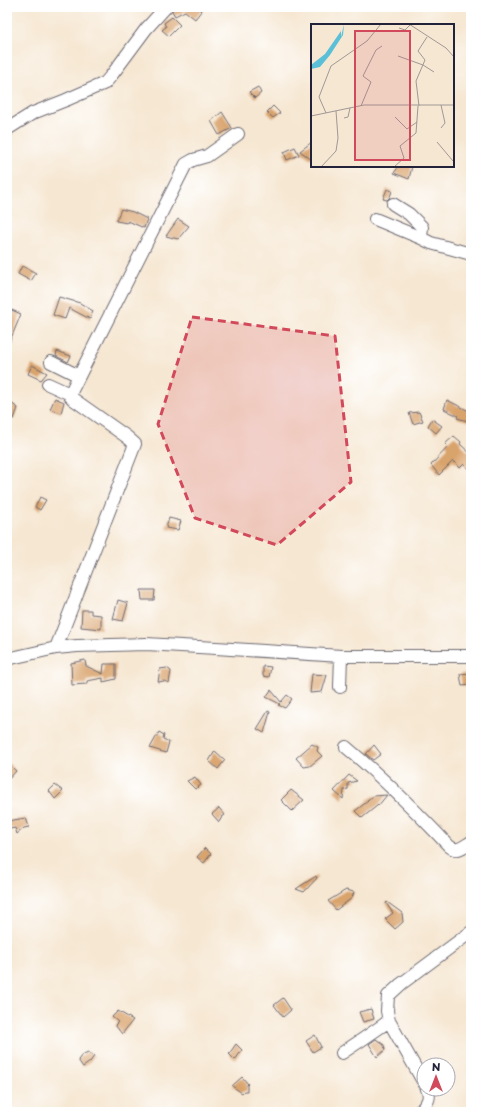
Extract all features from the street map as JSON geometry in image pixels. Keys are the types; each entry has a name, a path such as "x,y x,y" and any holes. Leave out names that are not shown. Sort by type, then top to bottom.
{"street":[{"path":"7,130 33,113 105,82 146,29 166,7"},
{"path":"70,394 186,164 193,160 207,156 238,134"},
{"path":"393,204 409,214 422,227 421,238"},
{"path":"375,219 421,238 431,244 471,254"},
{"path":"51,362 79,376"},
{"path":"48,384 70,394 73,399 135,444 56,648"},
{"path":"7,659 56,648 146,644 341,656 471,656"},
{"path":"340,687 341,656"},
{"path":"346,747 369,766 453,849 460,849 471,842"},
{"path":"416,1069 389,1021 387,1011 388,996 401,984 471,932"},
{"path":"342,1053 389,1021"},
{"path":"419,1112 426,1105 428,1097"}],"highlighted area":[{"path":"192,317 335,336 351,482 277,545 195,518 158,424"}],"building":[{"path":"173,7 193,7 202,10 195,19 185,11 175,16 172,11"},
{"path":"172,17 180,25 169,36 162,30 166,27 164,23"},
{"path":"258,87 261,93 255,98 249,92"},
{"path":"273,106 280,113 273,118 267,112"},
{"path":"222,112 232,128 219,135 211,121"},
{"path":"311,143 311,159 300,151"},
{"path":"295,147 299,155 287,160 284,152"},
{"path":"398,167 412,167 409,179 394,173"},
{"path":"387,189 392,191 387,200 383,199"},
{"path":"121,209 133,212 147,219 144,228 128,221 127,223 116,221"},
{"path":"178,219 189,226 178,239 166,236"},
{"path":"22,266 36,273 31,281 18,274"},
{"path":"59,297 80,303 93,311 90,319 69,308 65,319 53,315"},
{"path":"7,308 21,314 7,348"},
{"path":"57,351 71,356 68,362 56,356"},
{"path":"32,365 47,373 41,380 28,374"},
{"path":"55,398 64,402 61,413 50,409"},
{"path":"447,400 471,412 471,422 457,418 458,416 444,409"},
{"path":"11,403 18,408 14,419 7,416 7,409"},
{"path":"419,412 423,421 413,424 409,413"},
{"path":"432,419 442,426 436,433 428,426"},
{"path":"454,436 471,454 471,472 464,464 460,468 453,461 439,475 431,465 448,447 445,444"},
{"path":"40,497 46,500 40,510 35,507"},
{"path":"169,518 181,521 178,530 166,528"},
{"path":"141,590 155,590 154,600 142,600"},
{"path":"118,600 128,603 123,621 113,619"},
{"path":"82,610 91,610 91,614 101,615 101,629 81,627"},
{"path":"85,660 86,666 103,674 104,664 116,664 116,679 103,682 103,678 87,681 87,684 72,685 71,663"},
{"path":"263,666 271,667 269,677 263,676"},
{"path":"167,668 171,671 169,683 164,681 158,682 160,669"},
{"path":"471,673 471,685 462,686 460,674"},
{"path":"312,674 327,675 322,692 310,693"},
{"path":"271,690 281,702 287,695 292,699 285,708 278,705 280,704 266,697"},
{"path":"268,711 270,712 264,733 257,729"},
{"path":"159,732 164,735 163,739 169,742 166,753 150,748"},
{"path":"312,744 318,747 317,751 322,756 310,766 304,767 296,758"},
{"path":"374,745 381,754 373,760 366,754"},
{"path":"215,751 225,760 218,769 209,761"},
{"path":"7,762 16,771 7,781"},
{"path":"349,775 357,781 348,783 348,789 344,790 343,799 334,791"},
{"path":"195,777 201,785 195,789 187,781"},
{"path":"55,785 63,791 55,799 49,791"},
{"path":"291,790 304,800 292,811 281,800"},
{"path":"387,795 378,806 362,818 355,811 374,796"},
{"path":"219,808 225,815 219,822 212,814"},
{"path":"26,818 29,827 24,828 17,834 15,828 10,829 7,823 7,821"},
{"path":"205,848 211,854 204,863 197,857"},
{"path":"316,876 317,878 304,892 296,889"},
{"path":"346,890 354,892 352,898 336,910 328,901"},
{"path":"387,902 402,913 403,922 395,929 385,919 393,913 386,903"},
{"path":"283,998 291,1010 283,1017 274,1005"},
{"path":"371,1009 374,1019 363,1022 359,1012"},
{"path":"118,1011 133,1020 122,1034 115,1025 118,1022 112,1017"},
{"path":"315,1035 321,1047 313,1052 306,1041"},
{"path":"376,1039 384,1045 385,1050 377,1057 369,1044"},
{"path":"236,1044 242,1050 235,1060 229,1054"},
{"path":"88,1052 94,1056 90,1062 83,1067 78,1060 82,1055"},
{"path":"242,1077 248,1084 247,1091 242,1093 232,1086"}]}
